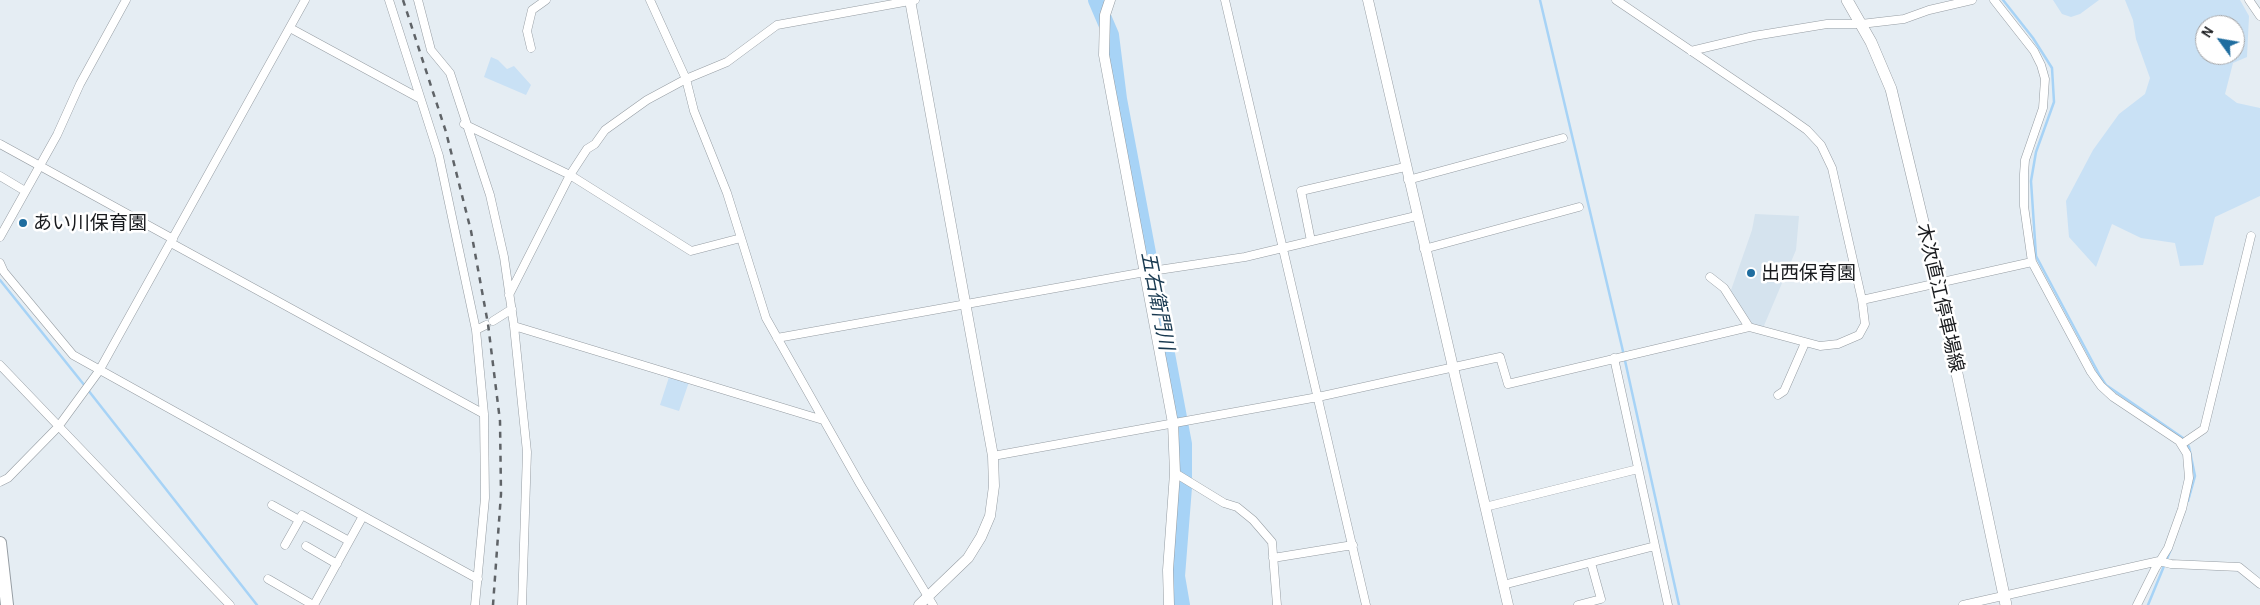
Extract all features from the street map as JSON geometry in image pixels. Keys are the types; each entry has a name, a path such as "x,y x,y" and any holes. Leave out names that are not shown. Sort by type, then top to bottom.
{"highway":[{"path":"0,543 6,605"}],"main road":[{"name":"木次直江停車場線","path":"1847,0 1861,24 1891,89 1938,284 2005,600"}],"street":[{"path":"0,237 126,0"},
{"path":"0,482 8,478 58,427 99,371 305,0"},
{"path":"389,0 439,156 476,330 484,414 484,498 475,605"},
{"path":"418,0 431,50 450,74 464,124 490,195 510,295 528,452 522,605"},
{"path":"531,48 527,31 532,10 546,0"},
{"path":"650,0 686,79 694,111 727,193 766,318 823,420 930,601"},
{"path":"510,295 570,175 587,149 595,144 605,130 647,100 686,79 727,62 777,25 912,0 993,456 993,500 981,538 968,558 930,601 919,605"},
{"path":"1110,0 1105,15 1104,55 1173,424 1175,473 1168,570 1169,605"},
{"path":"1225,0 1366,605"},
{"path":"1368,0 1416,216 1508,605"},
{"path":"993,456 1318,397 1500,357 1508,384 1749,327 1820,346 1838,344 1859,335 1865,324 1862,300 1832,168 1821,145 1807,130 1783,113 1616,0"},
{"path":"1691,51 1754,36 1827,24 1861,24 1904,19 1929,10 1972,0"},
{"path":"1994,0 2034,51 2045,79 2043,108 2025,160 2024,174 2024,206 2032,262 2091,372 2101,386 2113,397 2182,444 2187,454 2189,470 2187,491 2168,548 2137,605"},
{"path":"2249,0 2260,16"},
{"path":"290,28 419,98"},
{"path":"464,124 570,175 691,252 741,238"},
{"path":"1408,180 1563,138"},
{"path":"0,144 484,414"},
{"path":"1311,241 1301,191 1405,167"},
{"path":"0,176 25,190"},
{"path":"1424,249 1579,207"},
{"path":"777,338 1145,272 1245,257 1416,216"},
{"path":"2182,444 2204,430 2251,236"},
{"path":"1862,300 2032,262"},
{"path":"0,263 4,272 72,355 478,579"},
{"path":"1710,276 1724,288 1749,327"},
{"path":"476,330 512,309"},
{"path":"514,326 823,420"},
{"path":"1778,395 1784,391 1805,343"},
{"path":"1614,358 1668,605"},
{"path":"0,365 230,605"},
{"path":"1485,507 1638,469"},
{"path":"1175,473 1224,503 1237,506 1253,520 1272,542 1278,605"},
{"path":"272,506 298,520"},
{"path":"285,545 302,515 350,541"},
{"path":"268,579 314,605 363,516"},
{"path":"1273,558 1352,545"},
{"path":"306,546 337,564"},
{"path":"1503,585 1655,546"},
{"path":"1963,605 2005,600 2159,562 2190,566 2239,567 2260,584"},
{"path":"1578,605 1602,599 1591,563"}],"shaded area":[{"path":"2053,0 2099,0 2080,14 2071,17 2062,14"},
{"path":"2125,0 2240,0 2249,16 2247,57 2245,58 2245,15 2195,15 2195,65 2232,65 2225,94 2237,103 2260,108 2260,196 2215,217 2203,265 2180,266 2175,243 2141,238 2112,224 2096,267 2069,237 2066,201 2093,150 2119,114 2145,94 2150,78 2136,39 2133,20"},
{"path":"491,57 498,60 507,69 514,66 531,85 526,95 484,77"},
{"path":"1755,214 1799,216 1796,250 1763,328 1753,326 1741,312 1730,293 1752,230"},
{"path":"669,377 689,382 679,411 660,405"}],"waterway":[{"name":"五右衛門川","path":"1096,0 1111,35 1119,99 1184,444 1184,487 1177,576 1182,605"},
{"path":"1540,0 1622,347 1679,605"},
{"path":"2003,0 2033,38 2052,68 2054,102 2036,152 2031,181 2036,256 2106,385 2183,438 2189,447 2195,476 2188,501"},
{"path":"0,280 85,386"},
{"path":"88,390 257,605"},
{"path":"2148,605 2171,549"}],"railway":[{"path":"403,0 446,132 471,231 488,324 500,421 501,494 493,605"}],"place":[{"name":"あい川保育園","path":"23,223"},
{"name":"出西保育園","path":"1751,273"}]}
